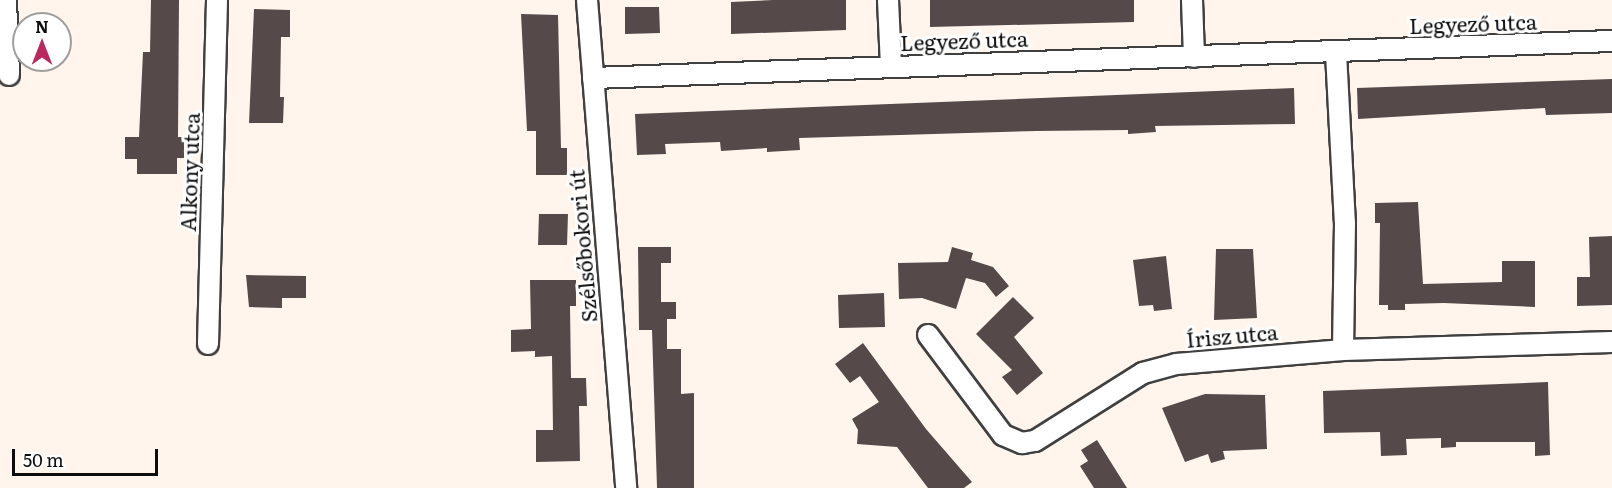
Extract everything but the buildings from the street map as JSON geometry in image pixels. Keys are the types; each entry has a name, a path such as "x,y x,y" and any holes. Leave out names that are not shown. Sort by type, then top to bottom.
{"street":[{"path":"6,0 9,75"},
{"name":"Alkony utca","path":"208,344 217,0"},
{"name":"Szélsőbokori út","path":"587,0 626,488"},
{"path":"888,0 891,67"},
{"path":"1192,0 1194,57"},
{"name":"Legyező utca","path":"593,78 1336,53 1612,41"},
{"path":"1336,53 1346,223 1343,350"},
{"name":"Írisz utca","path":"928,335 1003,435 1022,443 1035,441 1143,373 1176,364 1343,350 1612,342"}]}
